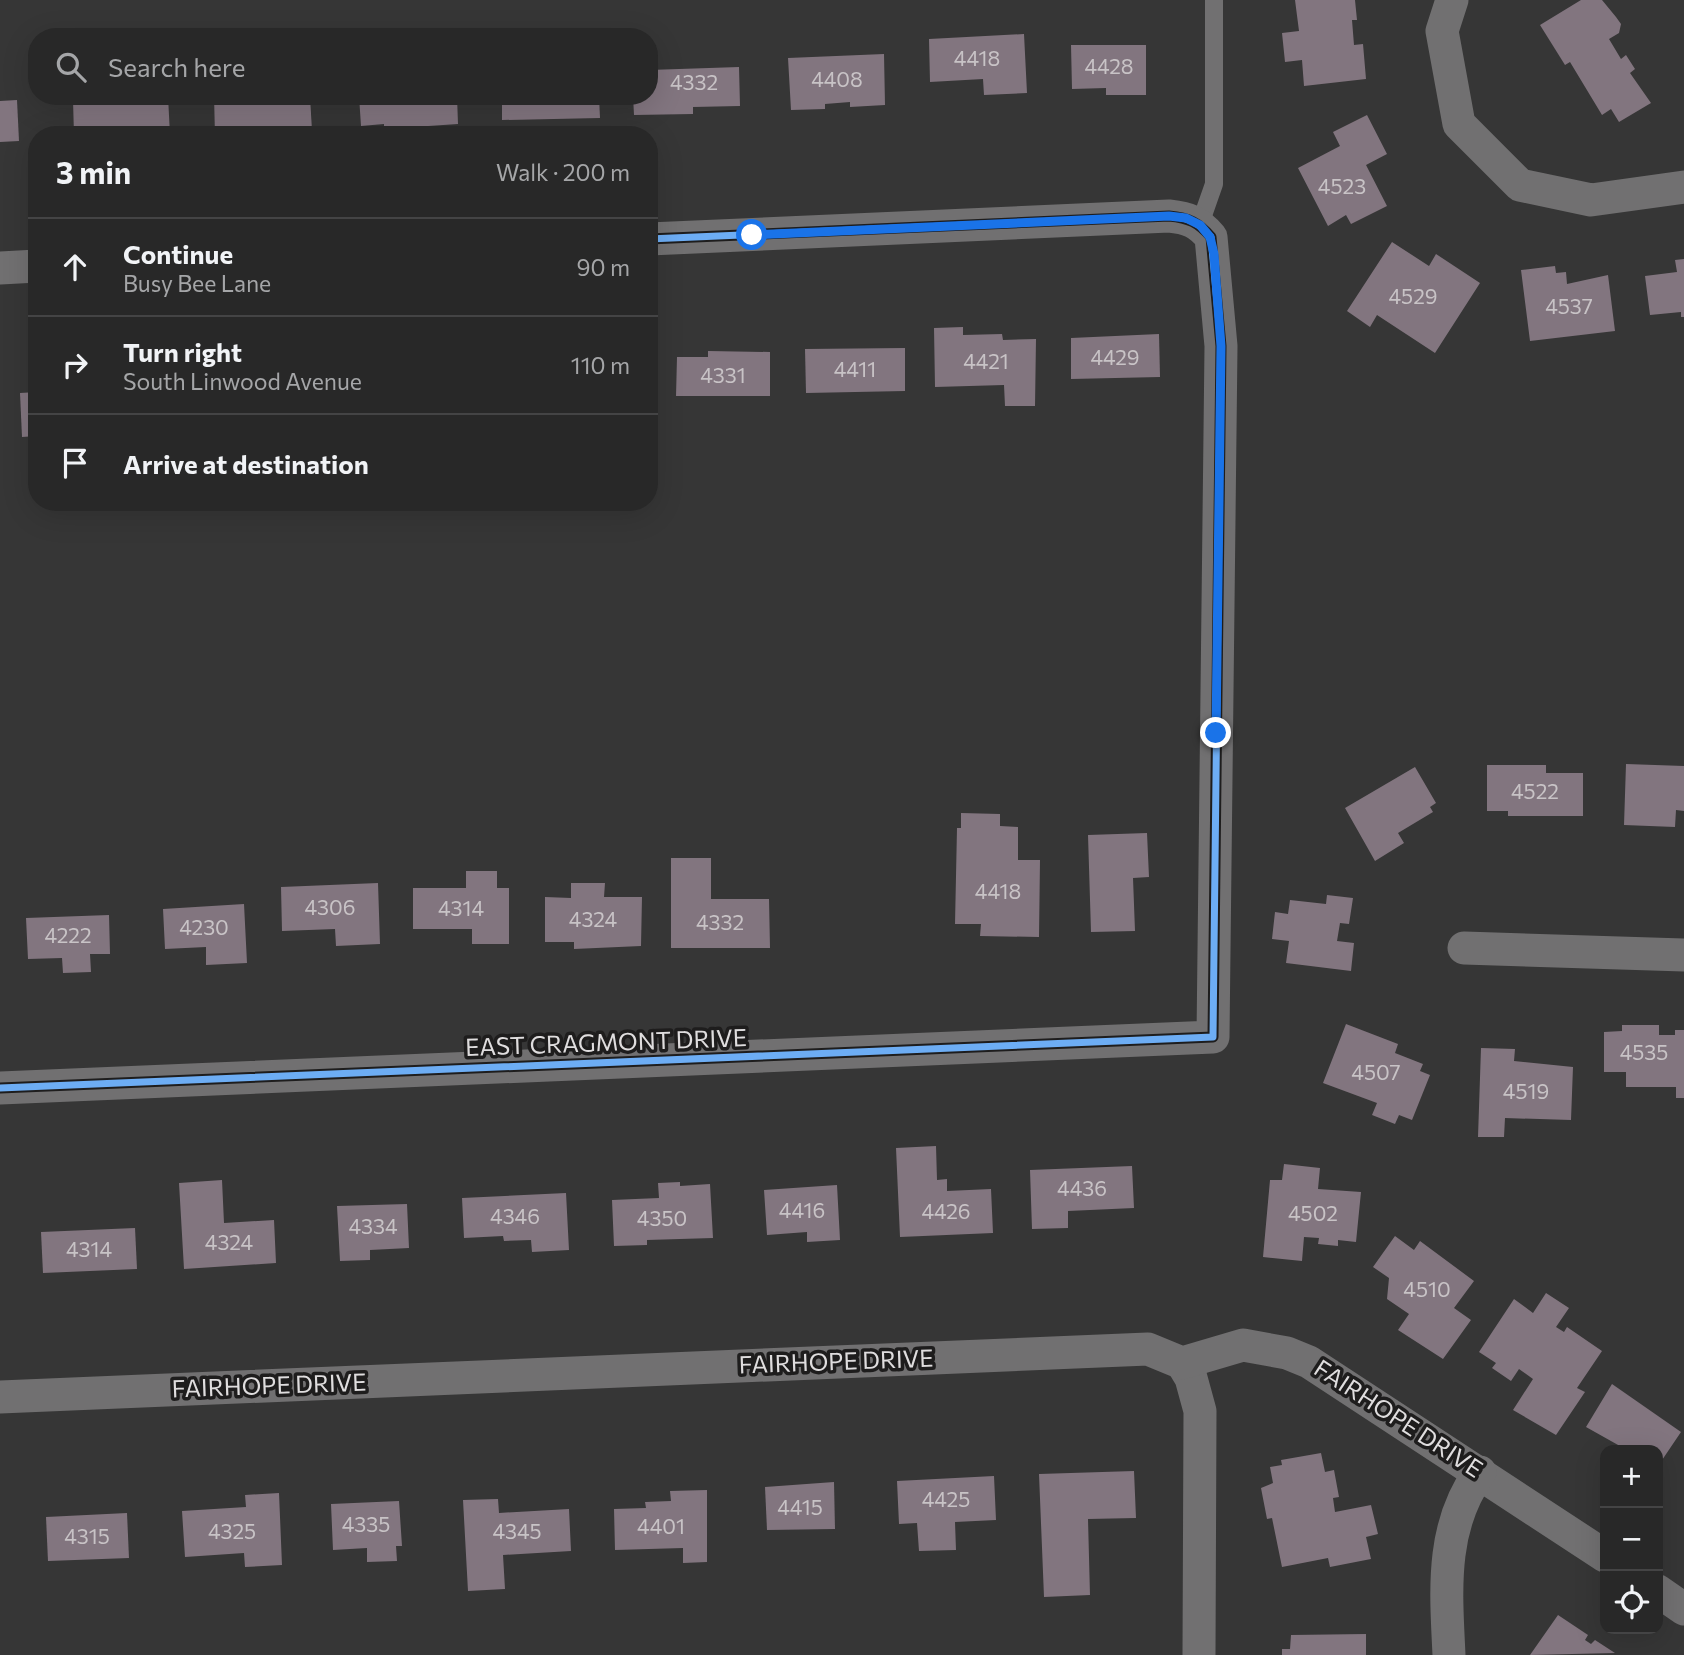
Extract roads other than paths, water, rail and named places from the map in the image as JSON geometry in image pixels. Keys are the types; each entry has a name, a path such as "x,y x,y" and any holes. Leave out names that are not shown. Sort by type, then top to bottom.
{"street":[{"path":"1452,0 1442,31 1459,124 1520,185 1591,200 1684,187"},
{"path":"658,239 1169,216 1186,218 1200,225"},
{"name":"EAST CRAGMONT DRIVE","path":"0,1088 1213,1037 1221,346 1214,254 1210,237 1200,225"},
{"path":"0,268 28,267"},
{"path":"1464,948 1684,955"},
{"name":"FAIRHOPE DRIVE","path":"0,1397 1148,1349 1182,1363 1243,1345 1287,1353 1309,1362 1600,1553"},
{"path":"1182,1363 1191,1378 1200,1411 1199,1655"},
{"path":"1449,1655 1447,1556 1457,1517 1480,1472"},
{"path":"1663,1594 1684,1609"}],"lane":[{"path":"1200,225 1214,184 1214,0"}]}
